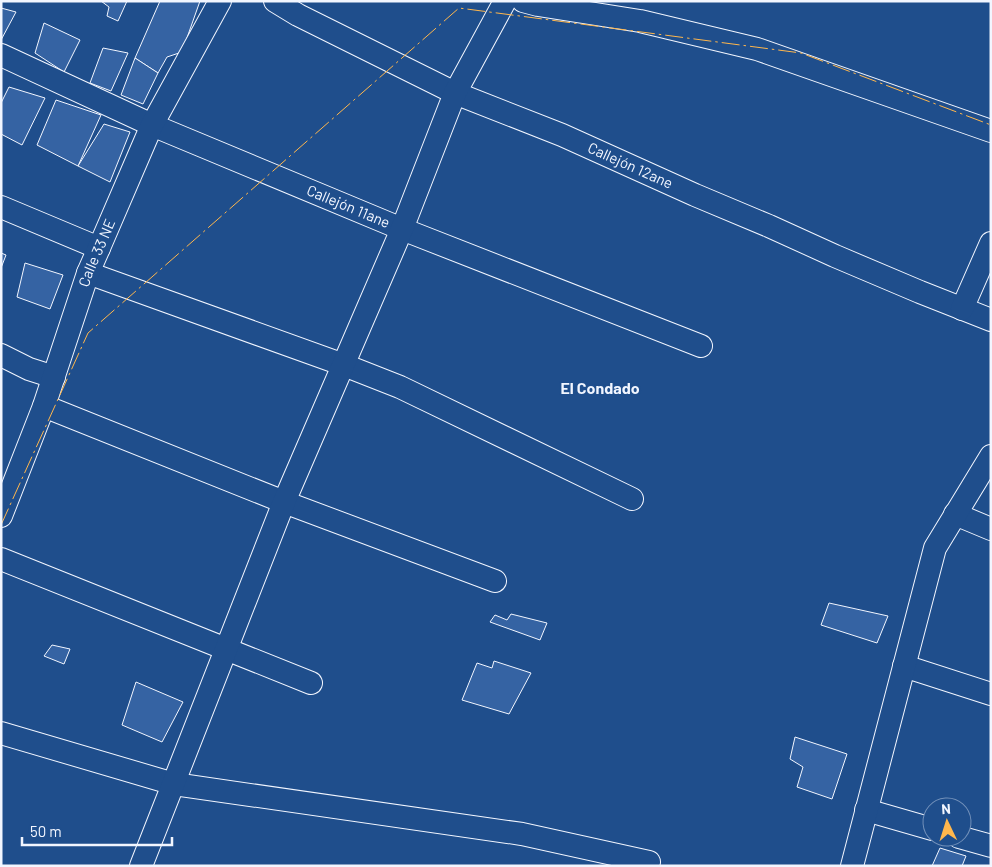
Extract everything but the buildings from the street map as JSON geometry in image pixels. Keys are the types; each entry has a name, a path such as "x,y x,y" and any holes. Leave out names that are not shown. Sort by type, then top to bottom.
{"street":[{"name":"Calle 33 NE","path":"1,516 44,406 88,274 99,248 152,124 220,1"},
{"name":"Callejón 12ane","path":"275,1 456,93 562,135 836,256 991,320"},
{"path":"141,866 284,502 402,229 456,93 506,1"},
{"path":"523,1 640,21 757,49 991,131"},
{"name":"Callejón 11ane","path":"1,55 152,124 402,229 701,346"},
{"path":"1,207 99,248"},
{"path":"962,309 991,243"},
{"path":"88,274 344,365 400,387 632,499"},
{"path":"1,354 29,369 54,377"},
{"path":"44,406 284,502 495,581"},
{"path":"852,866 935,548 991,456"},
{"path":"955,514 991,529"},
{"path":"1,559 311,683"},
{"path":"904,666 991,694"},
{"path":"1,733 174,784 522,834 649,862"},
{"path":"866,810 922,826"},
{"path":"972,841 991,846"}],"power":[{"path":"1,525 88,333 459,8 801,53 991,125"}],"district":[{"name":"El Condado","path":"600,388"}]}
